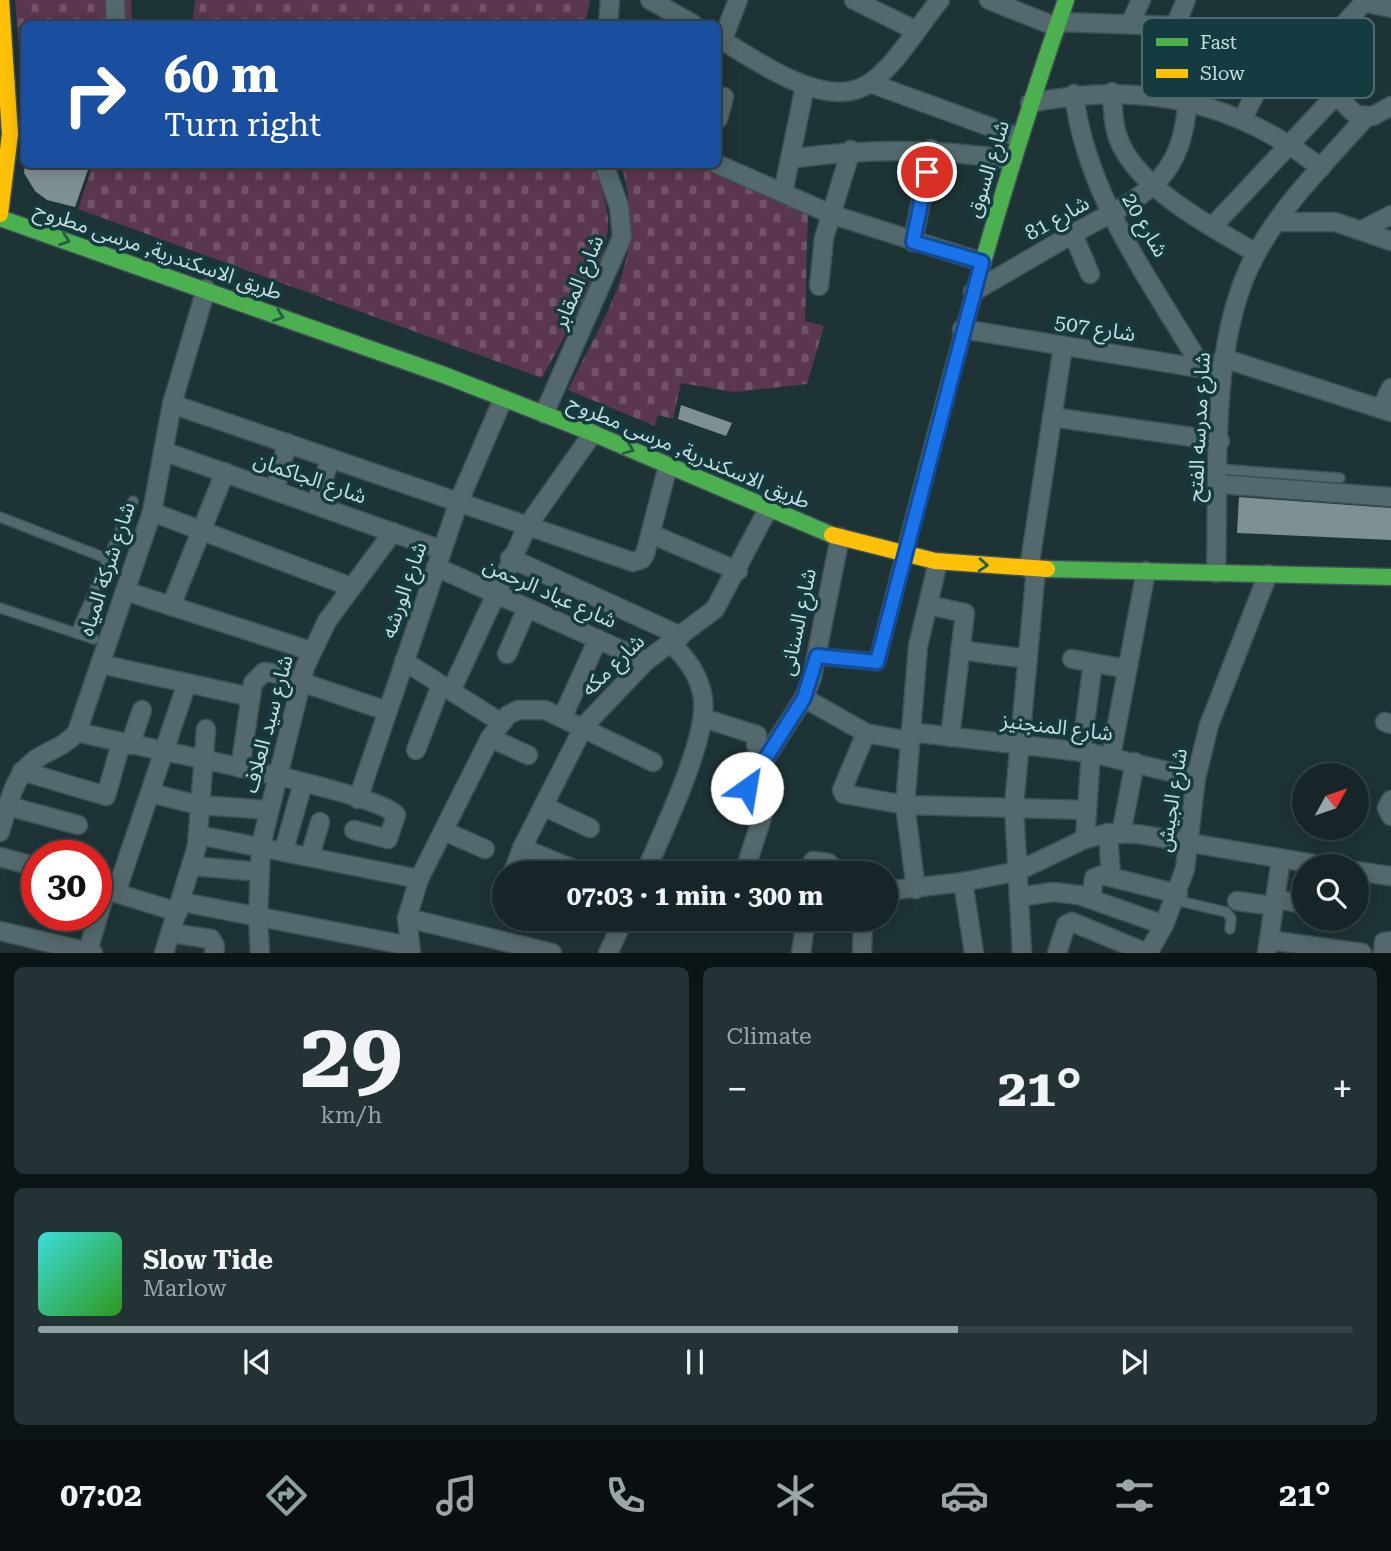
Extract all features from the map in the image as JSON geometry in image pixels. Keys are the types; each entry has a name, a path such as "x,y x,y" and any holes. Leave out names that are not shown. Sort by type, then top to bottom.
{"main road":[{"path":"0,216 9,168 16,85 1,0"},
{"name":"شارع السوق","path":"817,656 876,663 962,329 1018,137 1066,0"},
{"name":"طريق الاسكندرية, مرسى مطروح","path":"0,216 544,414 768,509 840,537 905,556 938,562 1033,569 1391,577"}],"street":[{"path":"115,0 116,21"},
{"path":"608,21 610,0"},
{"path":"650,0 688,21"},
{"path":"721,37 738,0"},
{"path":"854,0 915,30"},
{"path":"721,40 805,86 838,93 870,83 890,64 940,0"},
{"path":"989,0 1058,25 1142,25"},
{"path":"1130,24 1141,0"},
{"path":"1178,18 1186,0"},
{"path":"1350,18 1365,1 1391,8"},
{"path":"870,83 1018,137"},
{"path":"783,193 805,86"},
{"path":"1030,103 1074,94 1112,92 1142,94"},
{"path":"1112,92 1113,119 1121,145 1135,167 1155,186 1212,227 1256,253"},
{"name":"شارع 20","path":"1074,94 1086,157 1112,214 1202,368"},
{"path":"721,108 724,97"},
{"path":"1164,98 1243,118 1292,145 1321,168"},
{"path":"1243,118 1253,98"},
{"path":"1212,227 1292,145 1333,98"},
{"path":"1339,98 1348,110 1366,117 1380,114 1391,106"},
{"name":"شارع 81","path":"973,292 1112,214 1155,186 1170,168 1180,149 1186,127 1187,103"},
{"name":"شارع مدرسه الفتح","path":"1216,573 1222,365 1232,314 1256,253 1277,222 1366,117"},
{"path":"790,159 851,150 931,149 1011,160"},
{"path":"913,242 931,149"},
{"path":"819,286 824,238 851,150"},
{"path":"721,165 833,215 982,262"},
{"name":"شارع المقابر","path":"544,414 622,237 619,205 605,168"},
{"path":"1364,229 1391,215"},
{"path":"1277,222 1335,222 1364,229 1391,241"},
{"path":"1073,234 1090,274"},
{"name":"شارع شركة المياه","path":"77,732 152,512 172,404 206,289"},
{"name":"شارع 507","path":"962,329 1202,368 1222,365 1386,411"},
{"path":"1022,953 1014,806 1028,659 1033,569 1063,346"},
{"path":"1386,411 1391,388"},
{"name":"شارع الورشه","path":"358,799 459,501 503,399"},
{"path":"172,404 633,562 642,559 668,466"},
{"path":"1052,417 1220,441"},
{"path":"415,750 528,525 593,433"},
{"path":"275,490 287,443"},
{"name":"شارع الجاكمان","path":"163,451 393,532 439,558"},
{"path":"316,505 330,458"},
{"path":"171,606 225,472"},
{"path":"1219,477 1391,497"},
{"name":"شارع مكه","path":"517,861 584,726 646,661 715,609 738,571 768,509"},
{"path":"152,512 351,587"},
{"name":"شارع سيد العلاف","path":"260,953 258,917 261,845 311,651 351,587 393,532"},
{"path":"651,534 738,571"},
{"name":"شارع السنانى","path":"748,861 768,799 748,789 748,786 804,698 817,656 840,537"},
{"name":"شارع عباد الرحمن","path":"439,558 494,593 646,661"},
{"path":"510,558 676,640 700,684 703,718 676,798 650,861"},
{"path":"916,889 905,806 918,646 938,562"},
{"path":"1111,756 1146,571"},
{"name":"شارع الجيش","path":"1153,951 1176,897 1189,844 1196,778 1209,724 1268,574"},
{"path":"125,591 311,651"},
{"path":"928,605 964,612 950,737"},
{"path":"507,654 527,608"},
{"path":"562,716 598,639"},
{"path":"960,650 1028,659"},
{"path":"1072,659 1127,668"},
{"path":"404,661 446,688 528,755"},
{"path":"1085,839 1086,752 1093,663"},
{"path":"100,664 251,697"},
{"path":"240,768 253,683 264,672 387,711"},
{"path":"112,877 150,793 187,683"},
{"name":"شارع المنجنيز","path":"804,698 866,733 950,737 1086,752 1196,778"},
{"path":"112,891 180,907 258,917 366,945 411,949 407,918 419,879 495,730 518,710 529,709 562,716 653,762"},
{"path":"22,771 106,796 125,744 142,710"},
{"path":"703,718 757,735 756,745 772,749"},
{"path":"164,953 193,866 206,729"},
{"path":"0,832 22,771 42,755 63,746 77,732 277,776 358,799 393,811 397,817 388,839 354,830"},
{"path":"866,733 842,790 844,794 905,806 1014,806 1087,810"},
{"path":"1111,876 1114,833 1135,762"},
{"path":"284,850 303,783"},
{"path":"150,793 199,805 269,810"},
{"path":"1391,800 1387,808 1391,816"},
{"path":"8,806 78,825"},
{"path":"543,806 590,828"},
{"path":"310,856 320,822"},
{"path":"444,831 485,849"},
{"path":"898,890 963,883 1017,871 1085,839 1114,833 1292,861"},
{"path":"198,835 261,845 419,879"},
{"path":"522,848 554,861"},
{"path":"0,857 21,863"},
{"path":"1282,859 1268,946 1362,953"},
{"path":"193,866 260,872"},
{"path":"1369,873 1391,876"},
{"path":"1091,899 1094,878 1102,875 1176,897"},
{"path":"963,883 974,953"},
{"path":"1019,897 1053,892 1091,899 1164,925"},
{"path":"1237,901 1292,903"},
{"path":"407,918 552,953"},
{"path":"1057,953 1066,925 1072,922 1153,951"},
{"path":"0,932 36,946 90,952 95,931"},
{"path":"609,952 619,931"},
{"path":"802,953 805,931"},
{"path":"862,953 863,931"},
{"path":"171,933 211,939 215,946 214,953"},
{"path":"1383,953 1384,942 1391,941"}],"lane":[{"path":"1219,477 1340,478"},
{"path":"76,633 132,502"},
{"path":"0,517 108,559"},
{"path":"0,608 94,639"},
{"path":"1176,897 1226,912 1231,918 1230,929"}],"green space":[{"path":"15,0 131,0 132,21 21,21 20,61"},
{"path":"195,0 590,0 586,21 192,21"},
{"path":"92,168 595,168 607,209 608,223 601,260 593,281 542,378 78,209"},
{"path":"622,168 705,168 808,211 805,321 824,326 807,384 734,392 681,383 673,419 658,415 655,426 568,390 620,282 627,256 630,228 628,198"}],"building":[{"path":"25,168 89,168 75,207 47,200 35,191 24,173"},
{"path":"681,405 732,423 726,436 678,419"},
{"path":"1239,497 1391,508 1391,540 1237,533"}],"traffic: fast":[{"path":"817,656 877,662 987,247 1066,0"},
{"path":"0,218 444,375 590,432 832,535"},
{"path":"1047,569 1391,577"}],"traffic: slow":[{"path":"0,214 10,134 1,0"},
{"path":"832,535 935,561 1047,569"}],"route":[{"path":"747,788 804,698 817,656 875,664 877,662 962,329 982,262 913,242 927,172"}]}
